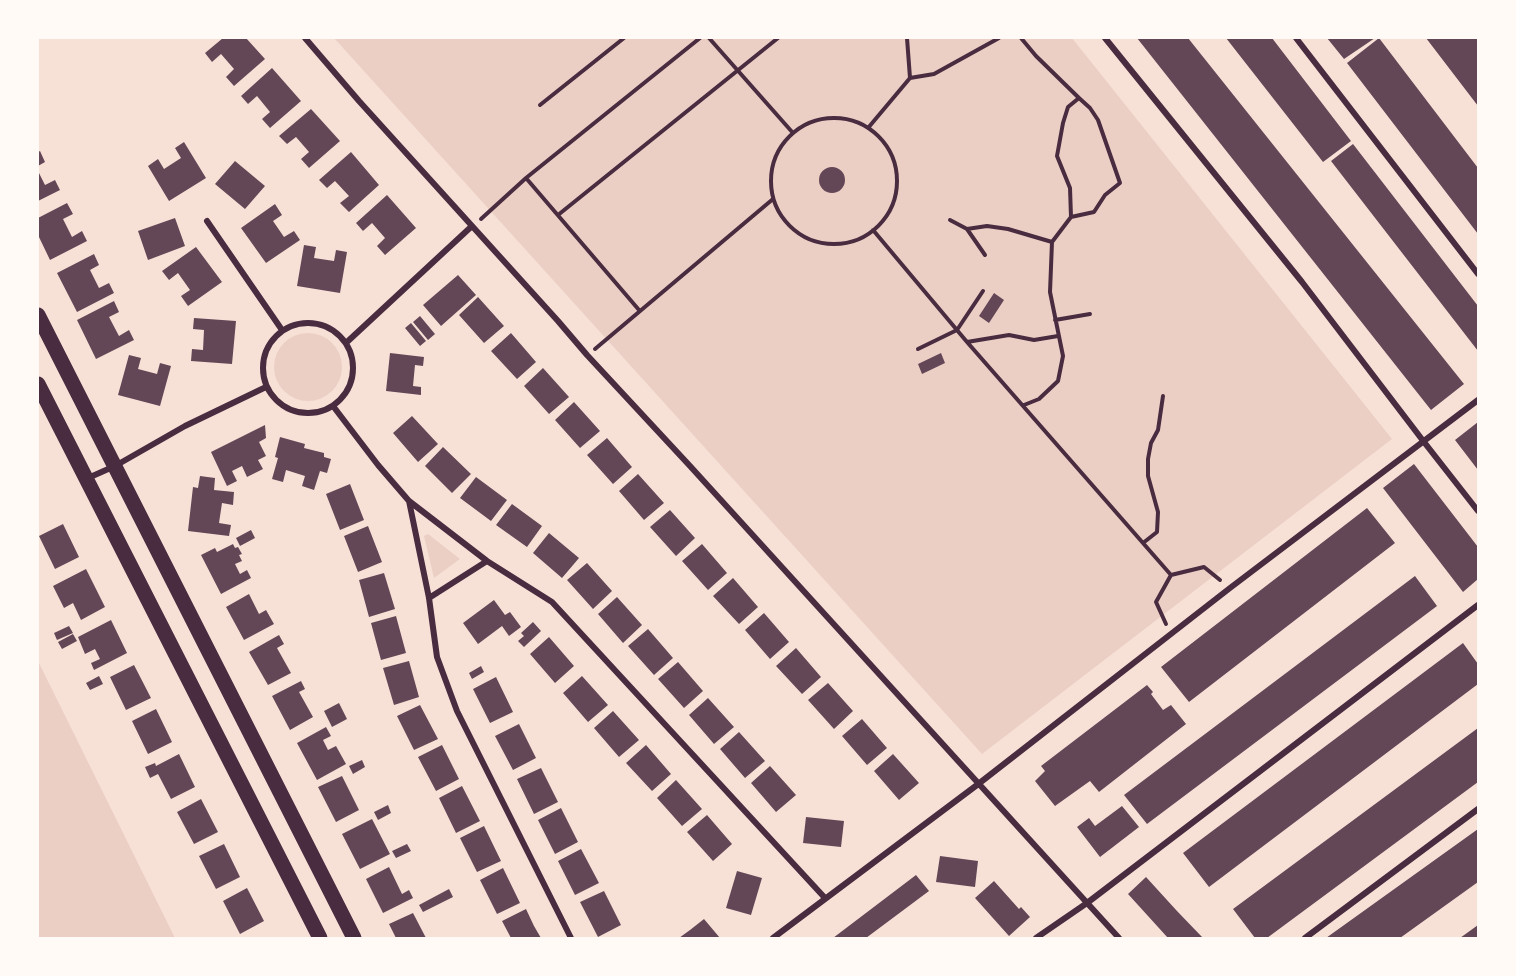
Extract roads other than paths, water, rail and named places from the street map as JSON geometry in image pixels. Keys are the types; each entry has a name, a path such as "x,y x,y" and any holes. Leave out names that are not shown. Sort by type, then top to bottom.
{"main road":[{"path":"38,315 354,939"},
{"path":"38,384 320,939"}],"street":[{"path":"305,38 587,355 1119,939"},
{"path":"1106,38 1302,282 1479,511"},
{"path":"1296,38 1479,274"},
{"path":"207,221 282,330"},
{"path":"346,342 472,226"},
{"path":"310,322 333,330 346,342 350,349 354,371 350,387 333,406 319,412 294,411 280,404 266,387 262,364 265,353 269,342 282,330 291,325 310,322"},
{"path":"86,479 115,466 185,426 266,387"},
{"path":"773,939 1479,400"},
{"path":"333,406 409,501 487,561 552,602 825,898"},
{"path":"409,501 429,598 437,657 457,711 571,939"},
{"path":"429,598 487,561"},
{"path":"1036,939 1087,903 1479,605"},
{"path":"1305,939 1479,809"}]}
